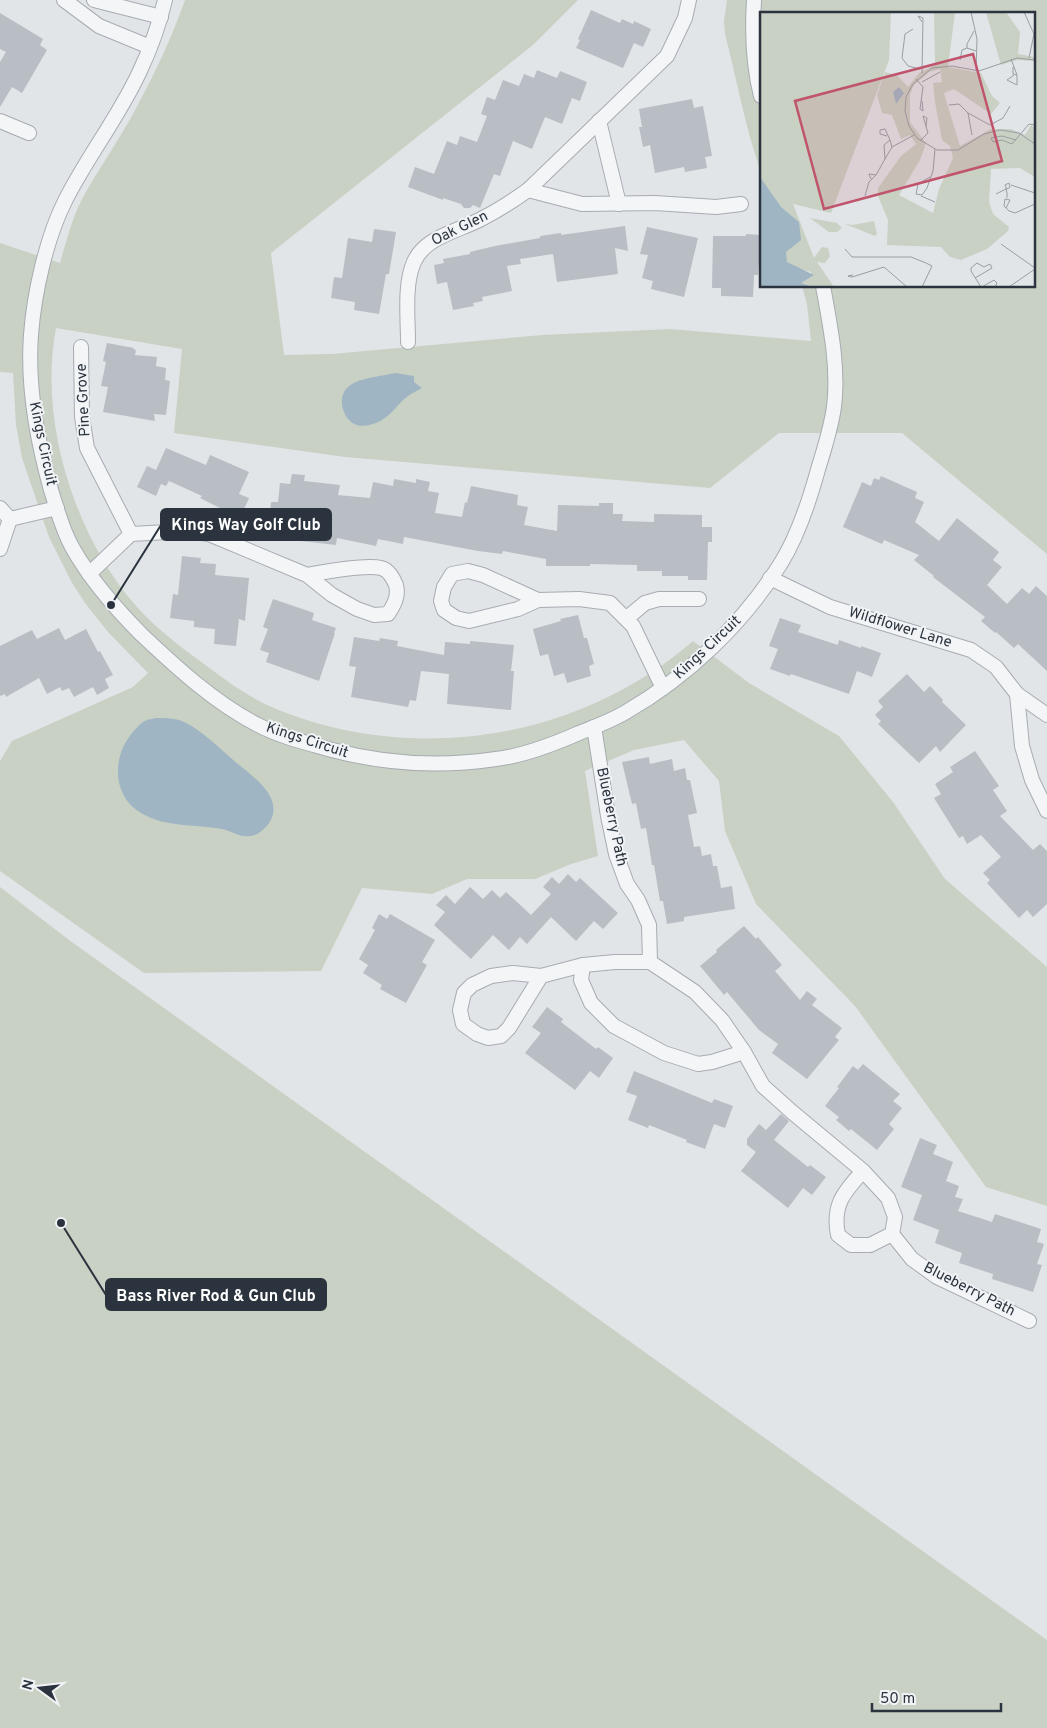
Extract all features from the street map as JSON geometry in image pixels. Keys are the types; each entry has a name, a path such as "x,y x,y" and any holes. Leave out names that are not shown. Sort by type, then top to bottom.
{"street":[{"path":"64,0 99,26 150,47"},
{"path":"94,0 161,18"},
{"name":"Kings Circuit","path":"166,0 150,47 137,76 63,204 53,230 38,284 31,335 33,410 42,456 57,508 70,544 89,574 130,622 174,665 229,708 260,726 292,739 359,758 421,764 498,759 557,743 624,714 663,688 711,649 748,609 782,561 801,521 816,477 834,406 835,370 823,288"},
{"name":"Oak Glen","path":"408,342 407,309 410,274 418,254 425,246 437,239 506,206 528,190 668,56 685,18 689,0"},
{"path":"754,0 755,60 760,90"},
{"path":"0,121 29,133"},
{"path":"599,121 619,204"},
{"path":"528,190 582,204 655,203 716,207 741,204"},
{"name":"Pine Grove","path":"82,347 82,416 87,448 130,534"},
{"path":"0,508 10,519"},
{"path":"10,519 57,508"},
{"path":"0,549 10,519"},
{"path":"89,574 130,534 186,531 208,534 306,575 332,595 357,609 374,615 388,614 394,606 398,592 393,577 382,568 360,568 306,575"},
{"path":"538,600 483,574 468,571 452,574 444,587 441,600 444,610 456,618 469,621 518,609 538,600 579,598 610,603 633,626 663,688"},
{"name":"Wildflower Lane","path":"770,578 830,607 971,650 996,667 1017,694 1047,715"},
{"path":"627,618 645,603 659,600 699,599"},
{"path":"1017,694 1022,746 1032,780 1047,811"},
{"name":"Blueberry Path","path":"594,727 616,854 627,884 638,900 649,925 650,962"},
{"path":"541,976 510,1028 501,1036 488,1038 477,1034 464,1024 460,1010 464,993 472,985 491,976 513,973 541,976 583,965 615,962 650,962 695,992 722,1020 744,1052 763,1086 863,1170 888,1198 896,1218 892,1234 870,1245 851,1245 838,1235 835,1220 838,1207 846,1190 863,1170"},
{"path":"583,965 581,980 591,1003 614,1026 664,1053 698,1064 712,1062 744,1052"},
{"name":"Blueberry Path","path":"892,1234 912,1259 937,1277 1029,1321"}],"green space":[{"path":"185,0 578,0 533,45 271,253 284,355 332,354 542,335 670,329 811,341 807,304 803,288 1034,288 1034,12 760,12 760,169 746,121 725,34 724,21 727,0 1047,0 1047,554 902,433 779,433 710,488 345,457 174,433 182,349 56,328 53,350 52,395 62,461 76,504 102,558 127,596 151,622 183,649 245,693 264,704 327,726 382,736 438,738 493,733 547,721 599,701 648,675 693,641 749,683 839,736 893,802 945,879 1047,967 1047,1206 986,1187 855,1006 756,904 725,831 719,781 684,740 634,750 585,771 598,856 571,864 535,879 467,879 432,894 362,888 321,971 144,973 0,871 0,761 12,741 133,687 148,673 108,632 85,603 71,581 49,537 22,458 16,425 13,373 0,372 0,243 60,263 72,223 82,199 127,125 155,72"},
{"path":"0,887 69,940 1047,1640 1047,1728 0,1728"}],"water":[{"path":"395,373 414,376 414,382 422,388 404,399 381,421 366,426 352,423 343,408 342,397 344,391 357,381"},
{"path":"156,718 175,719 192,726 255,778 263,786 273,804 273,813 269,823 256,834 247,836 212,827 181,825 160,821 141,813 131,806 124,796 118,774 122,751 127,740 139,725 146,720"}],"building":[{"path":"591,10 620,23 622,19 633,24 634,21 651,29 643,47 634,43 623,68 576,48"},
{"path":"0,13 43,39 40,45 47,50 22,93 12,87 0,107 0,62 6,52 0,49"},
{"path":"537,70 557,78 560,71 587,82 580,101 572,98 562,124 545,117 532,149 513,141 500,176 494,174 480,208 473,205 470,208 464,208 461,204 443,198 443,200 408,187 415,167 434,174 447,141 457,145 460,136 477,142 487,116 481,114 487,97 495,100 503,80 519,86 524,74 534,78"},
{"path":"692,99 694,108 703,106 712,156 705,157 707,168 685,172 684,167 655,173 650,145 643,147 639,127 642,127 639,109"},
{"path":"625,226 628,251 615,248 618,274 557,282 553,254 520,259 521,264 507,266 512,291 482,297 483,301 473,303 474,306 453,310 447,282 437,284 434,265 444,263 443,259 470,254 470,252 495,246 540,238 540,236"},
{"path":"647,227 698,238 684,297 651,289 653,281 642,278 648,255 640,254"},
{"path":"374,229 396,232 389,274 386,274 379,314 354,310 355,302 331,298 334,277 342,278 348,238 372,242"},
{"path":"746,234 760,235 758,275 754,275 753,297 721,296 721,288 712,288 713,236 746,236"},
{"path":"107,343 134,348 136,350 135,355 157,357 156,366 166,368 165,380 170,381 166,415 154,414 155,421 103,412 108,387 101,386 106,362 103,361"},
{"path":"166,448 206,465 210,455 249,472 239,494 249,498 240,518 200,498 202,496 169,481 166,486 161,484 156,496 137,487 147,466 156,470"},
{"path":"292,474 305,475 304,481 340,485 338,495 370,498 373,482 393,486 394,479 416,483 416,479 430,482 428,491 439,493 435,513 462,517 471,486 518,495 517,505 528,507 524,525 557,531 558,505 599,506 599,503 613,503 613,514 623,514 622,521 654,522 654,514 702,515 702,527 712,527 712,542 708,542 707,580 688,580 688,576 662,576 662,571 637,571 637,565 590,564 590,566 546,566 546,559 503,551 502,554 478,551 404,537 403,544 378,539 376,546 337,538 336,545 292,540 293,533 268,530 271,502 278,502 280,483 290,484"},
{"path":"881,476 917,492 915,498 924,502 915,522 939,541 957,518 999,552 993,560 1002,567 987,585 1007,604 1022,588 1029,594 1036,586 1047,596 1047,671 1018,644 1014,648 981,621 985,617 914,560 919,555 884,540 882,544 843,527 862,482 871,486 874,478 879,480"},
{"path":"182,556 201,558 200,563 216,564 215,575 249,578 245,621 239,619 236,646 214,644 215,629 194,627 194,621 170,618 173,594 178,595"},
{"path":"273,599 314,613 312,620 336,628 319,681 266,662 269,653 260,650 268,629 263,627"},
{"path":"578,615 594,664 589,666 591,676 567,683 564,673 554,676 548,654 540,656 533,629 561,621 560,619"},
{"path":"780,618 801,625 798,632 838,645 839,640 881,653 872,677 857,671 849,694 791,674 790,676 770,669 778,649 769,646"},
{"path":"59,628 65,640 86,629 113,675 105,679 109,688 97,695 93,687 74,697 69,688 62,691 60,687 47,694 39,678 6,697 5,694 0,696 0,646 32,630 37,639"},
{"path":"354,637 379,641 380,638 398,641 397,646 444,655 445,642 470,644 470,641 514,645 511,671 514,671 511,710 447,704 449,674 421,671 416,701 410,700 408,707 351,697 356,667 349,666"},
{"path":"907,674 924,692 930,686 943,700 942,702 966,725 940,752 936,746 919,763 878,724 881,721 875,715 883,707 878,701"},
{"path":"975,751 999,786 993,790 1007,811 1000,816 1033,850 1040,844 1047,851 1047,904 1033,917 1027,910 1019,918 987,883 990,880 983,873 1001,857 981,835 967,844 963,836 959,838 934,798 941,794 935,784 953,772 950,767"},
{"path":"649,757 650,764 672,759 674,771 685,768 687,780 690,780 697,813 688,815 694,847 700,846 702,856 711,854 713,866 717,866 721,888 732,886 735,909 684,917 684,921 667,924 663,901 660,901 654,865 652,865 646,828 641,829 636,803 632,804 622,762"},
{"path":"568,874 576,882 580,878 618,913 603,929 594,921 576,941 551,917 527,944 520,937 509,950 493,935 471,959 434,925 445,912 436,905 446,895 455,904 470,887 483,899 492,890 500,898 506,892 531,915 551,894 543,887 552,877 559,884"},
{"path":"379,914 387,919 390,914 435,940 422,962 427,965 406,1003 380,989 382,985 363,973 368,965 359,959 375,930 372,928"},
{"path":"744,926 756,939 758,937 782,965 775,971 800,1000 807,991 817,999 812,1005 842,1028 835,1037 839,1040 807,1079 772,1053 778,1044 759,1030 727,992 724,995 700,966"},
{"path":"547,1007 563,1019 561,1022 596,1049 598,1047 613,1058 599,1078 590,1071 575,1090 525,1053 541,1033 532,1027"},
{"path":"863,1064 900,1094 893,1101 902,1108 889,1124 894,1129 877,1150 851,1129 849,1131 836,1120 839,1117 825,1106 853,1066 858,1070"},
{"path":"634,1071 712,1103 714,1099 733,1106 725,1128 714,1124 705,1149 649,1125 648,1128 628,1120 637,1096 626,1092"},
{"path":"781,1114 789,1121 774,1140 808,1167 810,1165 826,1177 812,1195 803,1188 788,1208 741,1171 756,1152 747,1145 747,1139 759,1124 766,1130"},
{"path":"920,1138 937,1145 933,1154 953,1162 946,1181 959,1186 955,1197 963,1199 958,1211 992,1222 995,1214 1041,1229 1037,1242 1044,1244 1037,1264 1042,1265 1033,1292 992,1279 993,1274 959,1263 962,1253 935,1243 939,1230 913,1220 922,1195 901,1187"}],"place":[{"name":"Kings Way Golf Club","path":"111,605"},
{"name":"Bass River Rod & Gun Club","path":"61,1223"}]}
